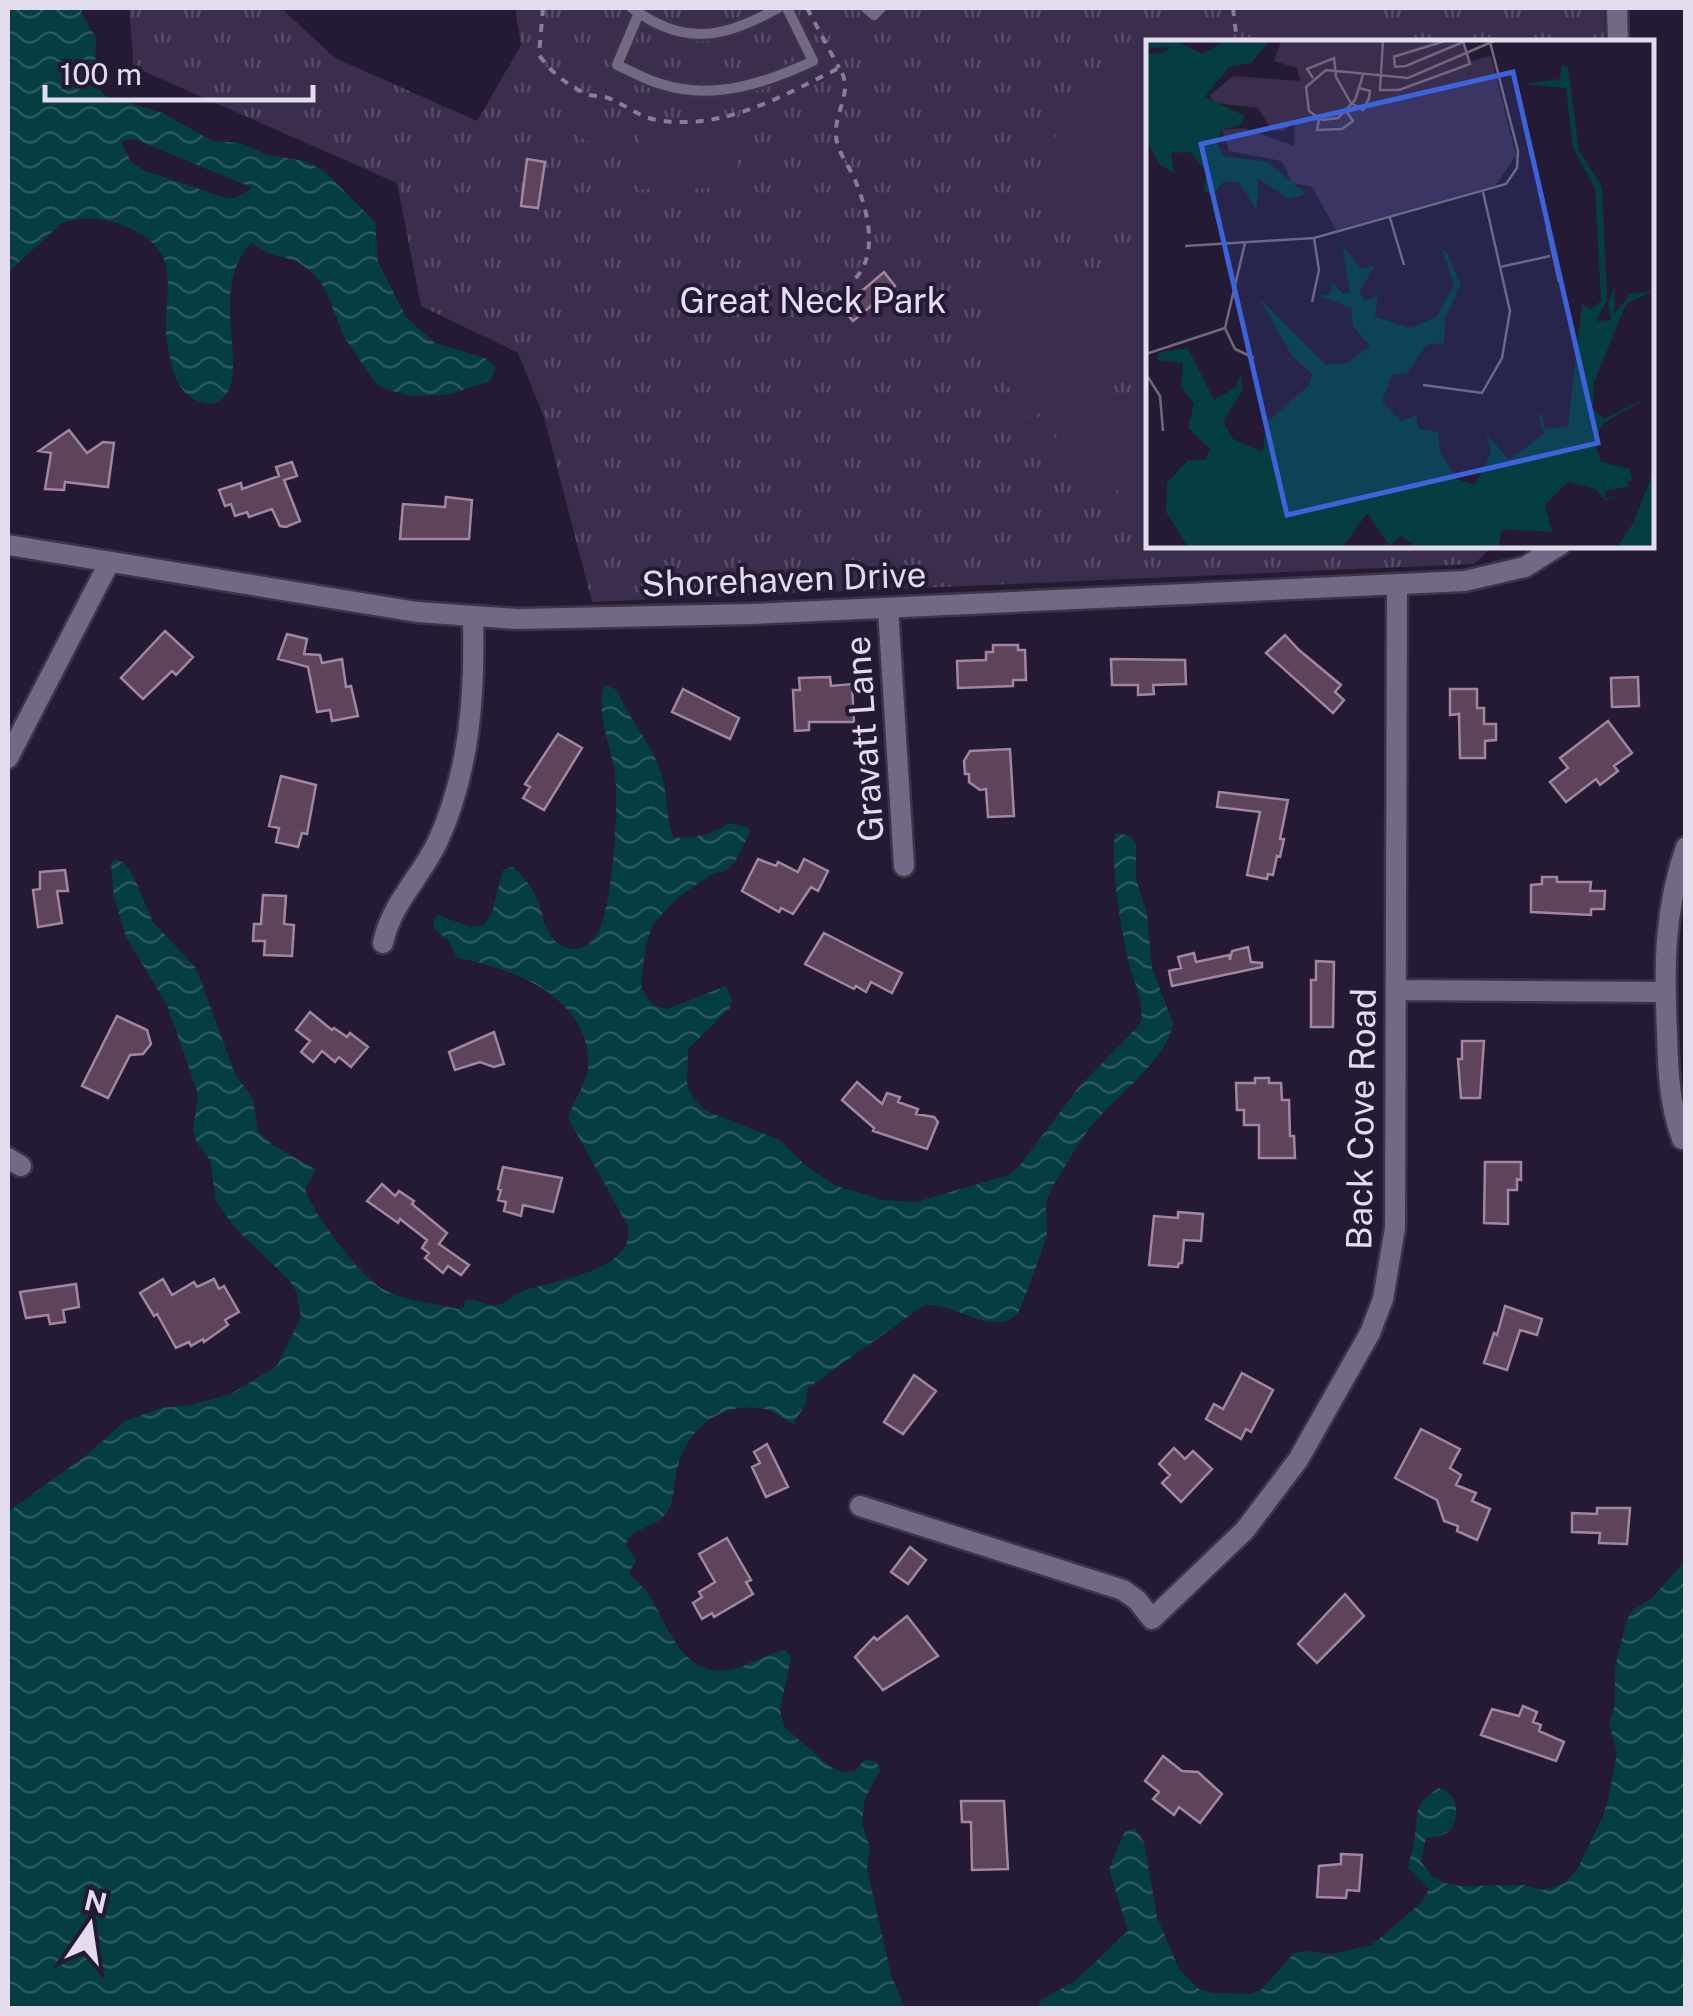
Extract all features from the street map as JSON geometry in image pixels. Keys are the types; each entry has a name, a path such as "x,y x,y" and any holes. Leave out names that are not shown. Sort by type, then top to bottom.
{"street":[{"path":"1617,8 1618,40"},
{"name":"Shorehaven Drive","path":"8,544 473,618 752,614 1465,581 1526,567 1555,548"},
{"path":"8,758 110,563"},
{"name":"Back Cove Road","path":"860,1506 1123,1590 1152,1619 1245,1530 1292,1471 1361,1352 1383,1299 1396,1228 1397,584"},
{"name":"Gravatt Lane","path":"888,608 904,866"},
{"path":"383,943 393,912 434,848 457,789 470,714 473,618"},
{"path":"1682,1140 1669,1092 1665,992 1668,911 1686,847"},
{"path":"1396,990 1665,992"}],"lane":[{"path":"778,8 736,29 704,34 671,31 636,10 617,65 662,85 702,90 746,88 778,78 813,61 787,8"},
{"path":"866,8 874,15 881,8"}],"path":[{"path":"543,8 539,56 554,75 588,95 607,97 627,110 657,120 691,121 746,112 839,68"},
{"path":"807,8 846,78 836,137 862,201 868,253 860,272 834,300"},
{"path":"1233,8 1238,40"}],"green space":[{"path":"1317,7 1373,19 1408,40 1256,40 1252,8"},
{"name":"Great Neck Park","path":"129,8 281,8 335,58 477,121 521,45 515,8 1604,8 1605,40 1146,40 1146,548 1491,548 1474,564 592,602 544,417 518,353 421,306 397,183 134,67"},
{"path":"1189,26 1217,26 1219,40 1150,40"},
{"path":"1146,42 1146,220 1054,231 1049,190 1051,154 1059,126 1090,81"},
{"path":"572,100 619,125 605,151 558,125"},
{"path":"640,133 738,133 738,188 640,189"},
{"path":"1146,262 1146,394 1108,370 1029,420 995,356 978,285"},
{"path":"1101,393 1146,414 1146,503 1096,479 1050,443"}],"water":[{"path":"8,8 83,8 81,12 96,38 95,77 106,96 163,113 212,141 240,143 323,170 375,222 378,262 406,317 435,343 485,358 496,367 490,381 447,395 411,396 385,389 374,381 344,337 326,291 314,274 297,261 270,254 251,243 238,262 232,282 231,384 219,401 201,402 189,396 176,377 166,330 165,262 144,236 107,221 68,221 8,272","holes":["134,139 253,188 235,198 226,198 143,170 131,162 121,141"]},
{"path":"605,685 617,690 655,757 673,837 702,835 728,823 748,827 750,832 726,871 712,874 677,898 653,924 645,948 641,987 653,1005 667,1009 726,986 732,1001 729,1009 688,1049 687,1085 693,1098 706,1111 780,1140 805,1165 834,1185 883,1200 916,1202 1009,1175 1079,1087 1140,1024 1140,1002 1117,899 1115,833 1132,836 1136,845 1136,879 1147,913 1152,968 1173,1023 1162,1050 1093,1124 1051,1191 1047,1234 1018,1313 997,1322 933,1305 923,1306 808,1388 805,1405 793,1424 758,1408 715,1416 694,1434 686,1447 667,1512 633,1534 626,1544 636,1561 629,1572 647,1592 688,1657 712,1670 727,1670 786,1650 791,1658 780,1710 784,1727 831,1767 855,1771 865,1759 876,1762 881,1769 865,1798 862,1823 870,1849 867,1868 891,1975 905,2008 8,2008 8,1512 88,1454 125,1421 161,1408 231,1394 277,1366 301,1317 290,1281 235,1228 216,1201 210,1160 193,1130 198,1094 167,1005 126,937 114,897 111,863 123,862 133,875 153,922 196,968 235,1074 253,1099 258,1132 316,1170 305,1189 349,1257 381,1288 409,1299 458,1309 464,1307 465,1300 499,1305 523,1291 607,1263 620,1254 627,1241 628,1226 568,1118 588,1068 586,1044 577,1023 545,990 502,970 457,958 449,941 436,931 433,923 438,915 471,927 484,925 492,912 503,870 513,867 534,893 554,939 572,949 593,940 600,929 610,887 615,835 615,775 602,706"},
{"path":"1685,1561 1686,2005 1037,2008 1042,1999 1075,1981 1128,1931 1109,1869 1125,1831 1135,1829 1144,1842 1157,1917 1179,1969 1199,1989 1213,1993 1250,1994 1261,1990 1294,1953 1332,1954 1372,1945 1422,1902 1429,1889 1408,1868 1419,1808 1439,1788 1453,1799 1456,1818 1448,1832 1426,1838 1421,1862 1433,1877 1460,1886 1524,1885 1543,1890 1565,1883 1578,1868 1609,1795 1617,1752 1609,1724 1615,1704 1615,1667 1626,1622 1632,1611 1652,1598"}],"building":[{"path":"527,159 545,162 538,208 521,206"},
{"path":"884,272 895,286 853,321 842,308"},
{"path":"69,430 87,453 103,442 114,443 108,487 65,482 64,490 45,489 51,453 39,451"},
{"path":"292,462 297,476 284,480 300,521 280,526 272,509 249,517 247,512 235,516 231,504 225,506 219,490 241,483 242,489 279,476 276,467"},
{"path":"446,497 472,500 469,539 400,539 403,504 445,507"},
{"path":"165,631 193,657 143,699 121,678"},
{"path":"287,634 307,639 304,654 320,655 322,663 342,659 346,687 351,686 358,716 332,721 330,710 317,712 308,667 278,659"},
{"path":"1285,635 1341,685 1335,692 1344,700 1333,713 1266,653"},
{"path":"993,645 1018,645 1018,650 1025,650 1026,680 1013,680 1013,686 958,688 957,661 986,660 986,652 993,652"},
{"path":"1111,659 1185,660 1186,684 1153,685 1154,694 1138,695 1138,685 1112,685"},
{"path":"830,677 831,686 852,684 854,722 809,722 809,730 795,731 793,690 800,690 799,678"},
{"path":"1638,677 1639,706 1612,707 1611,678"},
{"path":"683,689 739,718 730,739 672,712"},
{"path":"1450,689 1477,689 1477,708 1484,708 1484,724 1496,724 1496,740 1485,741 1485,758 1460,758 1459,714 1450,715"},
{"path":"1608,721 1632,753 1614,766 1618,771 1600,785 1596,779 1566,802 1550,782 1568,768 1560,758"},
{"path":"558,734 582,748 544,810 523,798 530,787 525,784"},
{"path":"1010,749 1014,816 988,817 986,789 980,790 969,782 964,761 970,751"},
{"path":"281,776 316,785 307,834 302,833 298,847 276,842 279,828 269,826"},
{"path":"1219,792 1288,800 1280,857 1277,856 1273,875 1268,874 1267,879 1247,875 1260,812 1217,807"},
{"path":"758,859 776,866 778,862 798,872 804,859 828,871 818,891 811,887 793,914 781,908 779,912 742,891"},
{"path":"65,870 68,891 57,891 62,923 38,927 33,890 40,889 40,872"},
{"path":"1542,877 1557,877 1557,882 1591,882 1590,891 1605,891 1604,909 1591,909 1591,915 1531,912 1531,885 1542,884"},
{"path":"263,895 286,896 284,924 294,925 292,956 264,955 265,941 253,941 254,924 261,924"},
{"path":"824,933 902,973 892,993 871,982 866,992 856,986 854,989 805,964"},
{"path":"1248,947 1251,962 1262,963 1262,967 1172,986 1169,971 1181,968 1178,957 1194,953 1196,962 1229,955 1230,960 1232,951"},
{"path":"1316,961 1334,962 1333,1027 1311,1027 1311,980 1316,980"},
{"path":"310,1012 332,1030 347,1037 350,1033 368,1047 351,1067 339,1057 335,1062 322,1051 313,1062 301,1052 310,1041 296,1030"},
{"path":"117,1016 147,1030 151,1044 143,1054 130,1055 108,1098 82,1086"},
{"path":"494,1032 504,1064 494,1067 480,1062 455,1070 449,1052"},
{"path":"1462,1041 1484,1041 1480,1098 1461,1098 1458,1059 1462,1059"},
{"path":"1255,1078 1281,1083 1282,1100 1289,1100 1295,1158 1259,1158 1259,1125 1244,1125 1244,1110 1237,1110 1236,1083 1255,1083"},
{"path":"857,1082 882,1104 887,1093 918,1109 916,1114 934,1117 938,1122 927,1149 873,1131 842,1100"},
{"path":"1485,1162 1521,1162 1517,1190 1508,1190 1508,1224 1484,1223"},
{"path":"503,1167 562,1178 553,1212 523,1205 521,1216 504,1211 506,1202 498,1200"},
{"path":"382,1184 395,1196 399,1191 414,1201 412,1204 447,1233 439,1244 469,1265 461,1275 448,1266 443,1273 425,1258 429,1253 422,1248 427,1240 367,1201"},
{"path":"1178,1212 1203,1214 1201,1241 1184,1240 1182,1263 1178,1267 1149,1265 1154,1216 1178,1218"},
{"path":"163,1279 172,1295 194,1282 197,1287 214,1279 219,1289 224,1286 239,1312 225,1320 228,1325 204,1342 203,1339 191,1346 189,1342 176,1348 140,1293"},
{"path":"76,1284 79,1307 63,1310 65,1322 50,1324 48,1315 26,1318 20,1292"},
{"path":"1505,1306 1542,1319 1537,1335 1520,1330 1507,1370 1484,1363"},
{"path":"1242,1373 1273,1390 1251,1432 1246,1429 1241,1439 1206,1419 1214,1404 1223,1409"},
{"path":"914,1375 936,1391 903,1434 884,1422"},
{"path":"1421,1429 1460,1449 1450,1468 1461,1475 1456,1485 1476,1493 1472,1501 1490,1509 1477,1540 1444,1521 1437,1500 1395,1478"},
{"path":"767,1444 788,1487 766,1497 752,1467 760,1463 754,1452"},
{"path":"1174,1448 1185,1459 1193,1451 1212,1469 1181,1502 1162,1483 1170,1475 1159,1464"},
{"path":"1597,1508 1630,1508 1627,1544 1599,1543 1600,1533 1572,1532 1572,1513 1597,1514"},
{"path":"727,1538 751,1580 746,1582 753,1594 714,1617 712,1613 702,1619 693,1603 702,1597 699,1592 715,1582 699,1554"},
{"path":"910,1547 926,1560 908,1584 891,1572"},
{"path":"1345,1594 1364,1616 1317,1663 1298,1644"},
{"path":"907,1616 938,1656 883,1690 855,1657 874,1637 877,1640"},
{"path":"1523,1706 1537,1712 1533,1722 1541,1725 1539,1731 1564,1742 1556,1761 1481,1735 1492,1709 1519,1716"},
{"path":"1163,1756 1182,1771 1198,1772 1222,1794 1200,1823 1179,1807 1174,1815 1153,1799 1159,1792 1145,1781"},
{"path":"961,1801 1004,1801 1008,1869 972,1870 971,1822 962,1822"},
{"path":"1341,1854 1362,1855 1359,1891 1347,1890 1346,1898 1317,1897 1319,1866 1341,1864"}]}
